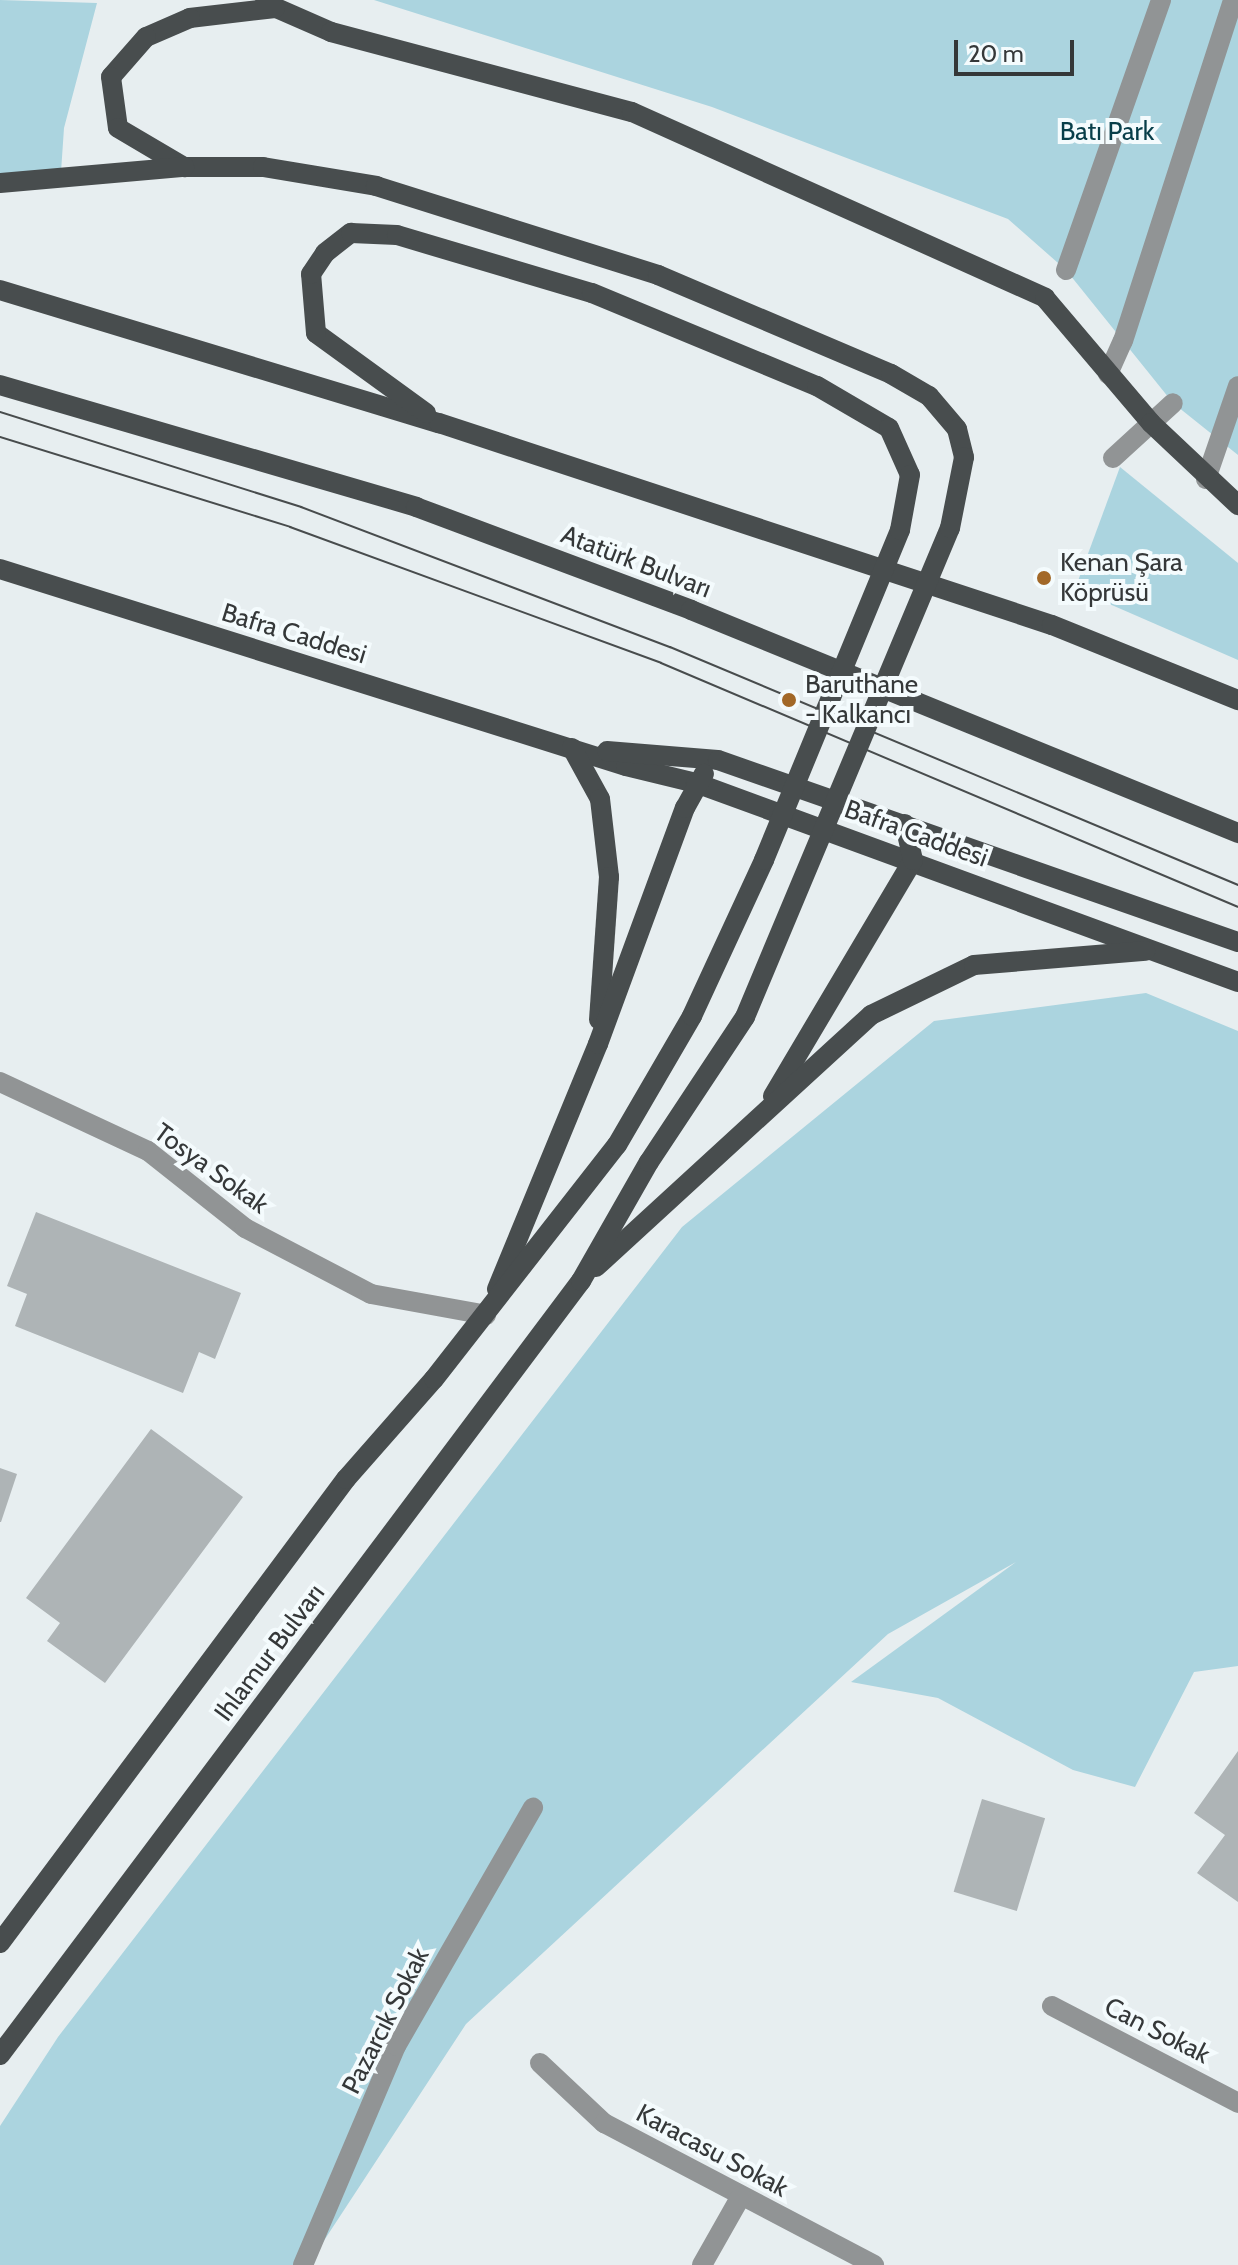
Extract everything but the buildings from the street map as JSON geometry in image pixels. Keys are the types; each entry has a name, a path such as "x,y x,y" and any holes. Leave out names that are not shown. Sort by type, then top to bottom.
{"main road":[{"path":"184,167 118,128 111,77 146,37 190,18 266,4 331,32 632,112 1045,298 1151,423 1206,479 1238,505"},
{"path":"0,183 184,167 263,167 376,186 658,275 891,374 929,396 957,429 964,457 950,528 745,1017 649,1162 581,1281"},
{"name":"Ihlamur Bulvarı","path":"0,1943 346,1479 486,1315 617,1145 692,1016 764,860 900,530 910,475 889,428 817,386 592,293 397,235 351,233 325,253 311,274 309,305 316,333 439,423"},
{"path":"0,290 439,423 1052,625 1238,700"},
{"name":"Atatürk Bulvarı","path":"0,385 416,507 691,610 1238,833"},
{"name":"Bafra Caddesi","path":"0,569 572,748 696,783 913,860 1238,982"},
{"path":"572,748 600,799 609,877 598,1044"},
{"name":"Bafra Caddesi","path":"572,748 718,760 1238,942"},
{"path":"486,1315 598,1044 696,783 718,760"},
{"path":"763,1113 913,860 905,824"},
{"path":"581,1281 871,1015 974,965 1154,950"},
{"name":"Ihlamur Bulvarı","path":"0,2055 581,1281"}],"street":[{"path":"1066,270 1161,0"},
{"path":"1108,374 1123,341 1233,0"},
{"path":"1206,479 1238,386"},
{"path":"1113,458 1173,403"},
{"name":"Tosya Sokak","path":"0,1082 148,1151 245,1228 371,1294 486,1315"},
{"name":"Pazarcık Sokak","path":"303,2265 396,2046 533,1808"},
{"name":"Can Sokak","path":"1052,2006 1238,2103"},
{"name":"Karacasu Sokak","path":"540,2063 604,2123 874,2265"},
{"path":"702,2265 741,2196"}],"green space":[{"path":"0,0 97,3 64,128 61,172 0,175"},
{"name":"Batı Park","path":"374,0 1238,0 1238,455 1173,403 1066,270 1008,219 712,107"},
{"path":"1120,467 1238,563 1238,660 1075,589"},
{"path":"1146,993 1238,1031 1238,1666 1194,1672 1135,1787 1073,1770 938,1698 851,1682 1016,1562 888,1634 466,2024 308,2265 0,2265 0,2126 58,2037 682,1227 934,1021"}],"tram line":[{"path":"0,412 301,507 670,647 1238,885"},
{"path":"0,437 290,527 661,663 1238,907"}],"place":[{"name":"Kenan Şara Köprüsü","path":"1044,578"},
{"name":"Baruthane - Kalkancı","path":"789,700"}]}
